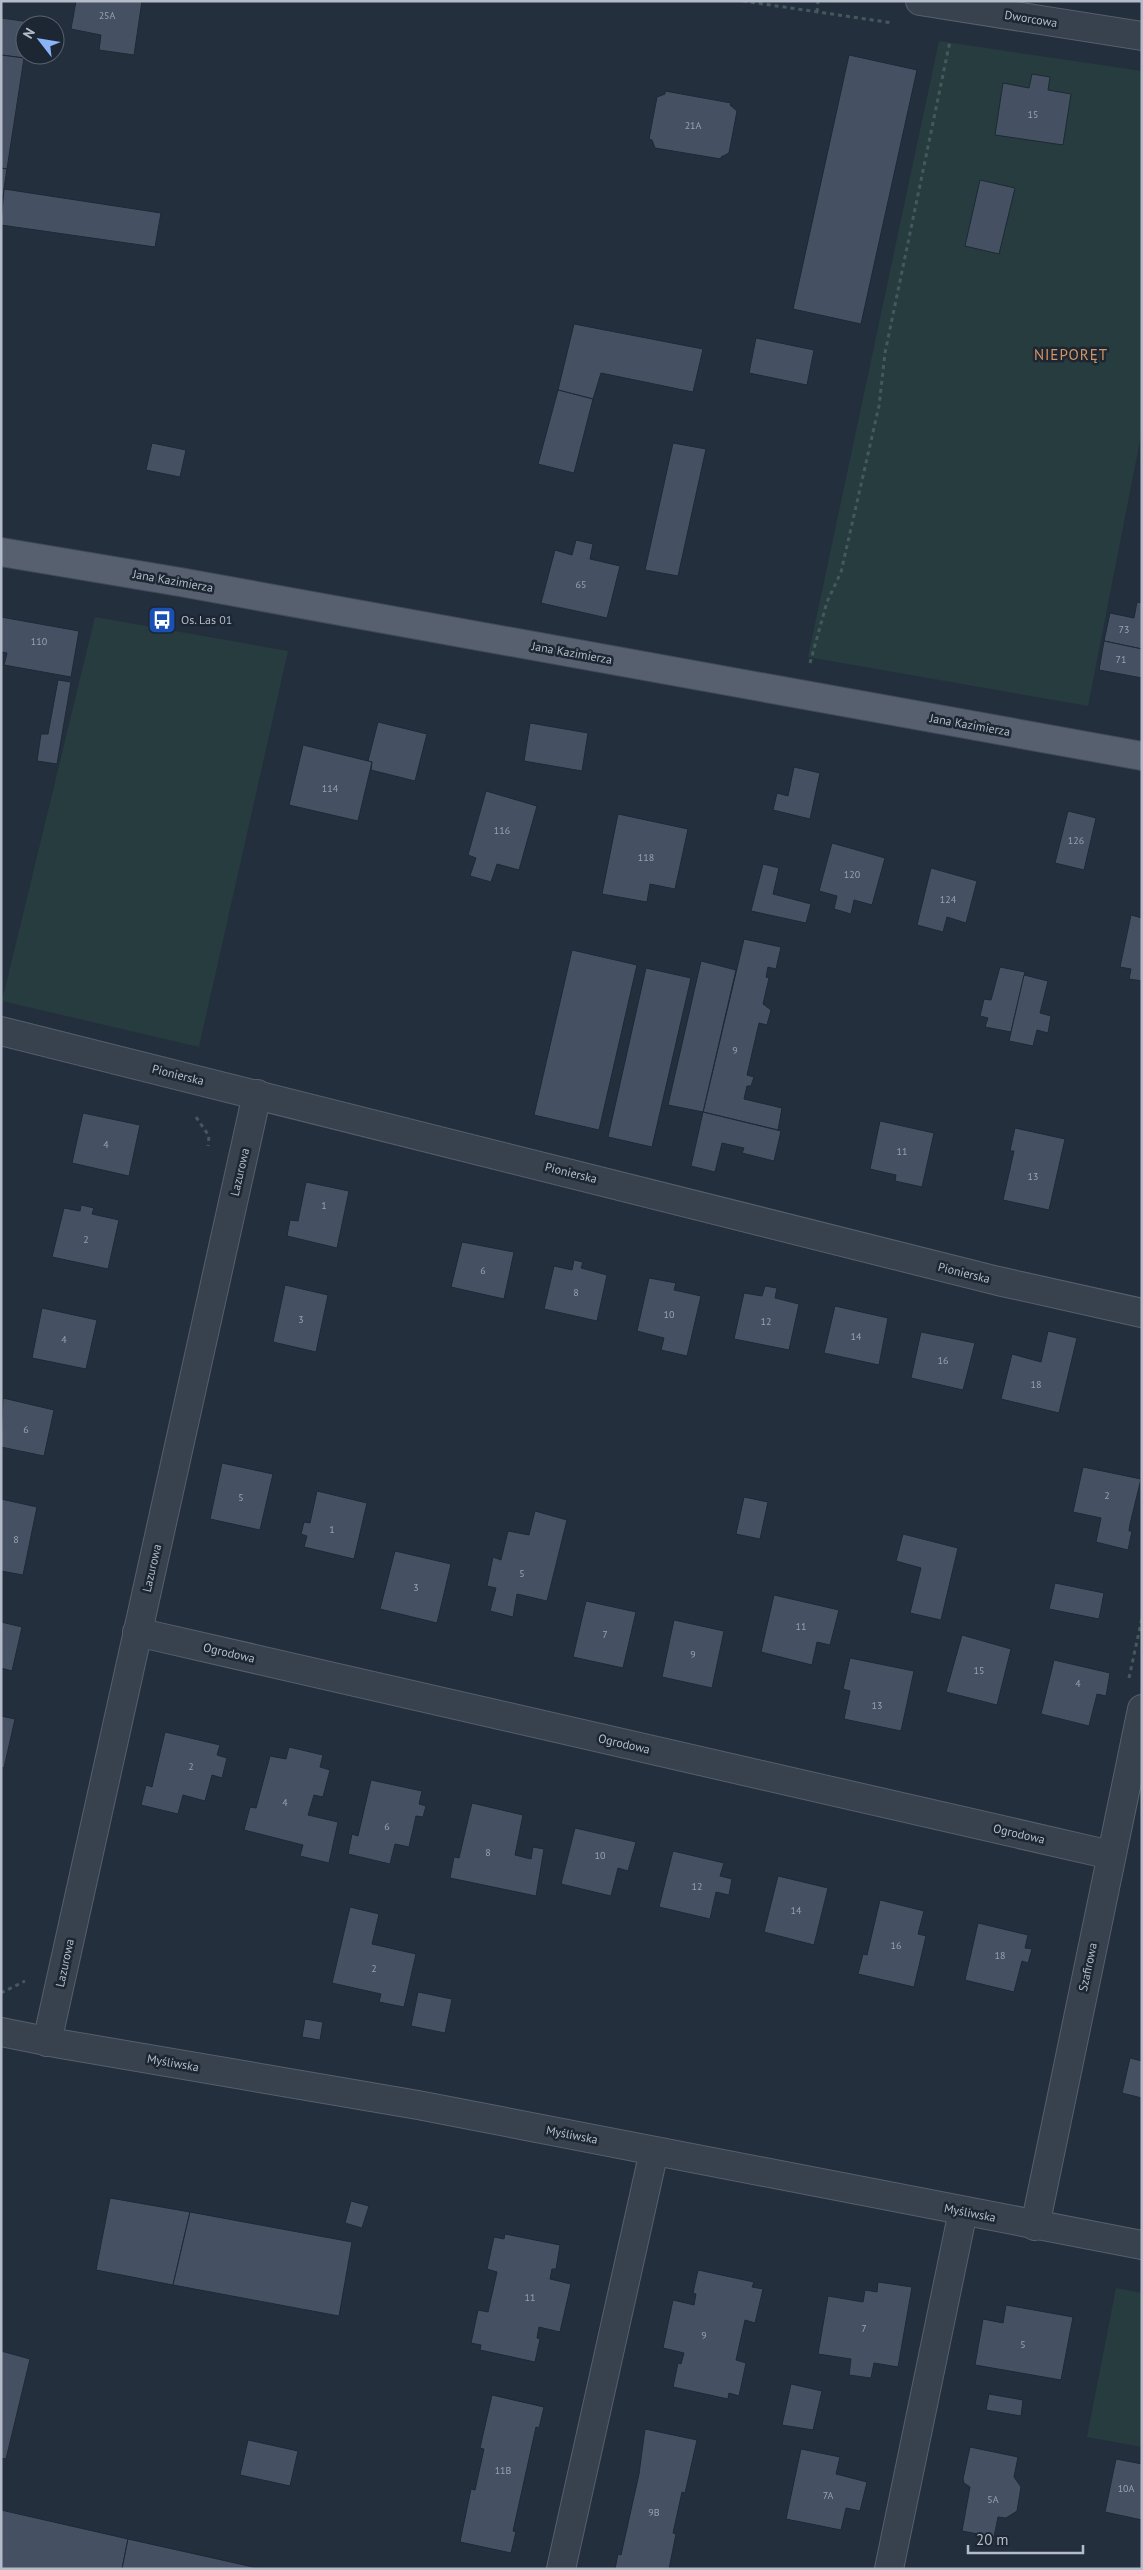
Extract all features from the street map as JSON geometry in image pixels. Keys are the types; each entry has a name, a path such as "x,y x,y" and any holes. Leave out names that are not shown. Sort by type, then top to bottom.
{"main road":[{"name":"Jana Kazimierza","path":"1,552 172,581 1142,756"}],"street":[{"name":"Dworcowa","path":"920,1 1142,36"},
{"name":"Pionierska","path":"1,1032 257,1094 989,1279 1142,1313"},
{"name":"Lazurowa","path":"47,2042 257,1094"},
{"name":"Ogrodowa","path":"137,1632 1111,1855"},
{"name":"Szafirowa","path":"1035,2226 1142,1709"},
{"name":"Myśliwska","path":"1,2032 47,2042 418,2105 1035,2226 1142,2244"},
{"path":"561,2569 654,2151"},
{"path":"889,2569 964,2211"}],"path":[{"path":"817,12 818,1"},
{"path":"808,670 827,602 841,572 867,461 879,406 885,353 957,7"},
{"path":"194,1114 209,1136 208,1152"},
{"path":"1,1993 28,1980"}],"green space":[{"path":"939,41 1142,71 1142,430 1088,706 808,657"},
{"path":"95,617 288,651 199,1047 2,1001"},
{"path":"1116,2288 1142,2293 1142,2447 1087,2437"}],"building":[{"path":"76,1 142,1 134,55 99,50 101,35 71,29"},
{"path":"1,18 15,20 15,57 1,55"},
{"path":"1,55 15,57 15,65 23,65 7,169 1,168"},
{"path":"849,55 917,70 861,324 793,309"},
{"path":"1032,74 1050,77 1048,90 1071,94 1063,145 995,135 1003,83 1029,88"},
{"path":"665,91 731,103 730,105 737,111 729,153 721,157 721,159 655,148 652,140 649,139 657,97 665,94"},
{"path":"1,168 7,169 1,208"},
{"path":"980,180 1015,188 999,254 965,246"},
{"path":"4,189 161,213 155,247 1,225"},
{"path":"574,324 703,349 693,392 601,373 593,399 558,390"},
{"path":"756,338 814,350 807,385 749,373"},
{"path":"558,390 593,399 574,473 538,464"},
{"path":"152,443 186,450 180,477 146,470"},
{"path":"673,443 706,449 678,576 645,570"},
{"path":"576,540 593,544 590,559 620,566 607,618 541,603 555,550 572,555"},
{"path":"1137,602 1142,603 1142,649 1104,641 1110,613 1134,618"},
{"path":"1,617 79,631 71,677 4,665 7,653 1,652"},
{"path":"1104,641 1142,649 1142,678 1099,670"},
{"path":"58,680 71,682 57,764 37,761 41,734 48,734"},
{"path":"378,722 427,734 415,781 371,770 372,762 368,761"},
{"path":"530,723 588,733 582,771 524,761"},
{"path":"303,745 372,762 358,821 289,805"},
{"path":"794,767 820,773 810,819 773,810 777,793 788,796"},
{"path":"486,791 537,806 519,870 497,864 491,882 470,876 476,858 468,855"},
{"path":"1068,811 1096,818 1084,870 1055,863"},
{"path":"618,814 688,829 675,889 650,884 647,902 602,894"},
{"path":"832,843 885,858 872,905 854,900 851,914 834,909 837,896 819,891"},
{"path":"763,864 779,868 773,894 811,904 806,923 751,911"},
{"path":"931,868 977,881 966,923 947,917 943,932 917,925"},
{"path":"1131,915 1142,918 1142,981 1129,979 1131,969 1120,967"},
{"path":"744,939 781,947 776,969 768,967 766,977 769,978 763,1004 771,1010 767,1025 759,1023 747,1075 754,1077 751,1086 747,1086 744,1099 782,1108 778,1130 703,1112"},
{"path":"572,950 637,965 599,1130 534,1115"},
{"path":"701,961 736,970 703,1112 668,1105"},
{"path":"1000,967 1025,972 1011,1032 985,1027 988,1018 980,1016 984,999 991,1000"},
{"path":"646,968 691,978 652,1147 608,1137"},
{"path":"1024,975 1048,981 1040,1013 1051,1016 1048,1033 1037,1030 1033,1046 1009,1041"},
{"path":"703,1112 781,1131 774,1161 742,1153 744,1148 722,1143 715,1172 691,1166"},
{"path":"83,1113 140,1125 129,1176 72,1163"},
{"path":"880,1121 934,1133 922,1187 895,1181 896,1175 870,1169"},
{"path":"1015,1128 1065,1139 1049,1210 1003,1200 1014,1151 1010,1151"},
{"path":"306,1182 349,1191 337,1248 287,1236 290,1220 298,1221"},
{"path":"81,1205 94,1208 92,1214 119,1220 108,1269 52,1257 64,1208 80,1211"},
{"path":"462,1242 514,1252 504,1299 451,1287"},
{"path":"574,1260 583,1262 581,1268 607,1275 597,1321 544,1309 554,1266 572,1270"},
{"path":"649,1278 676,1283 674,1290 701,1296 687,1356 661,1350 664,1338 637,1331"},
{"path":"285,1285 328,1295 316,1352 273,1342"},
{"path":"765,1286 777,1288 775,1298 799,1304 789,1350 734,1339 744,1293 762,1296"},
{"path":"835,1306 888,1318 879,1365 824,1353"},
{"path":"42,1308 97,1320 86,1369 32,1358"},
{"path":"1048,1331 1077,1338 1059,1413 1001,1399 1012,1354 1041,1362"},
{"path":"921,1332 975,1343 963,1390 911,1378"},
{"path":"3,1398 54,1410 44,1456 1,1447"},
{"path":"222,1463 273,1474 260,1530 210,1519"},
{"path":"1083,1467 1141,1479 1130,1524 1129,1531 1132,1531 1128,1550 1096,1542 1101,1518 1073,1512"},
{"path":"317,1491 367,1503 354,1559 304,1547 307,1536 301,1534 304,1522 310,1523"},
{"path":"744,1497 768,1502 760,1539 736,1534"},
{"path":"1,1499 37,1507 23,1575 1,1571"},
{"path":"535,1511 567,1520 547,1601 517,1594 513,1617 490,1611 496,1588 487,1586 493,1557 501,1560 508,1531 529,1535"},
{"path":"903,1534 958,1548 941,1620 910,1613 921,1568 896,1561"},
{"path":"395,1551 451,1564 437,1623 380,1609"},
{"path":"1055,1583 1104,1593 1099,1619 1049,1609"},
{"path":"774,1595 839,1610 830,1645 817,1642 812,1665 761,1652"},
{"path":"586,1601 636,1612 623,1668 573,1657"},
{"path":"674,1620 724,1631 712,1688 662,1677"},
{"path":"1,1622 22,1627 12,1671 1,1668"},
{"path":"962,1635 1011,1649 997,1705 946,1692"},
{"path":"850,1658 914,1671 901,1731 844,1719 850,1691 843,1689"},
{"path":"1054,1660 1110,1673 1106,1696 1097,1694 1089,1726 1041,1714"},
{"path":"1,1716 15,1719 4,1768 1,1767"},
{"path":"165,1732 220,1745 217,1755 227,1758 222,1778 212,1775 205,1801 183,1795 178,1814 141,1805 146,1785 152,1787"},
{"path":"289,1747 323,1755 320,1767 330,1770 323,1797 314,1795 308,1815 338,1822 329,1863 300,1856 303,1845 244,1830 250,1807 256,1808 270,1756 286,1759"},
{"path":"371,1780 422,1791 419,1804 426,1806 423,1817 416,1816 409,1847 395,1844 390,1864 348,1854 352,1834 358,1836"},
{"path":"472,1803 523,1815 515,1855 531,1859 533,1847 544,1849 536,1896 450,1878 454,1857 459,1858"},
{"path":"575,1828 636,1842 628,1871 618,1868 611,1896 561,1884"},
{"path":"673,1851 724,1863 720,1876 732,1879 729,1895 716,1892 710,1919 659,1907"},
{"path":"778,1876 828,1888 814,1945 764,1932"},
{"path":"880,1900 924,1911 918,1934 926,1936 914,1987 858,1974 863,1954 867,1955"},
{"path":"350,1907 379,1914 372,1944 416,1954 404,2007 379,2002 381,1994 332,1983"},
{"path":"978,1923 1028,1935 1025,1948 1032,1949 1028,1963 1022,1961 1014,1992 965,1980"},
{"path":"418,1992 452,1999 445,2033 411,2026"},
{"path":"305,2019 323,2022 320,2040 302,2037"},
{"path":"1130,2058 1142,2061 1142,2098 1122,2093"},
{"path":"110,2198 190,2212 173,2285 96,2270"},
{"path":"351,2201 369,2206 362,2228 345,2223"},
{"path":"190,2212 352,2242 339,2316 173,2285"},
{"path":"505,2234 560,2245 556,2269 552,2269 550,2279 571,2284 560,2332 539,2327 537,2338 540,2339 535,2362 480,2350 481,2345 471,2343 478,2310 488,2312 497,2272 487,2269 494,2237 504,2239"},
{"path":"698,2270 754,2282 752,2287 763,2289 755,2323 745,2320 736,2360 746,2363 739,2396 729,2393 728,2399 673,2387 678,2363 681,2364 684,2353 663,2348 673,2300 694,2305 696,2294 693,2293"},
{"path":"878,2282 912,2287 898,2367 874,2363 871,2378 849,2375 851,2359 818,2354 828,2296 863,2302 865,2290 877,2292"},
{"path":"1006,2305 1073,2317 1061,2380 975,2365 983,2319 1003,2323"},
{"path":"1,2351 30,2359 6,2459 1,2458"},
{"path":"791,2384 822,2391 813,2430 782,2425"},
{"path":"989,2394 1023,2400 1021,2416 986,2410"},
{"path":"492,2395 544,2407 539,2428 536,2427 513,2531 516,2532 511,2553 460,2542 471,2489 475,2490 484,2449 480,2448"},
{"path":"645,2429 697,2440 685,2493 682,2492 673,2533 676,2534 669,2569 615,2569 618,2554 621,2555 639,2474"},
{"path":"248,2440 298,2451 290,2486 240,2475"},
{"path":"970,2447 1018,2457 1014,2477 1021,2487 1017,2511 1006,2518 998,2517 994,2537 962,2531 970,2487 964,2483 963,2479"},
{"path":"801,2449 840,2457 836,2474 867,2482 860,2511 846,2508 841,2530 786,2519"},
{"path":"1116,2459 1142,2464 1142,2520 1105,2512"},
{"path":"1,2510 128,2539 122,2569 1,2569"},
{"path":"128,2539 262,2569 122,2569"}],"place":[{"name":"Os. Las 01","path":"162,620"}],"district":[{"name":"NIEPORĘT","path":"1071,355"}]}
